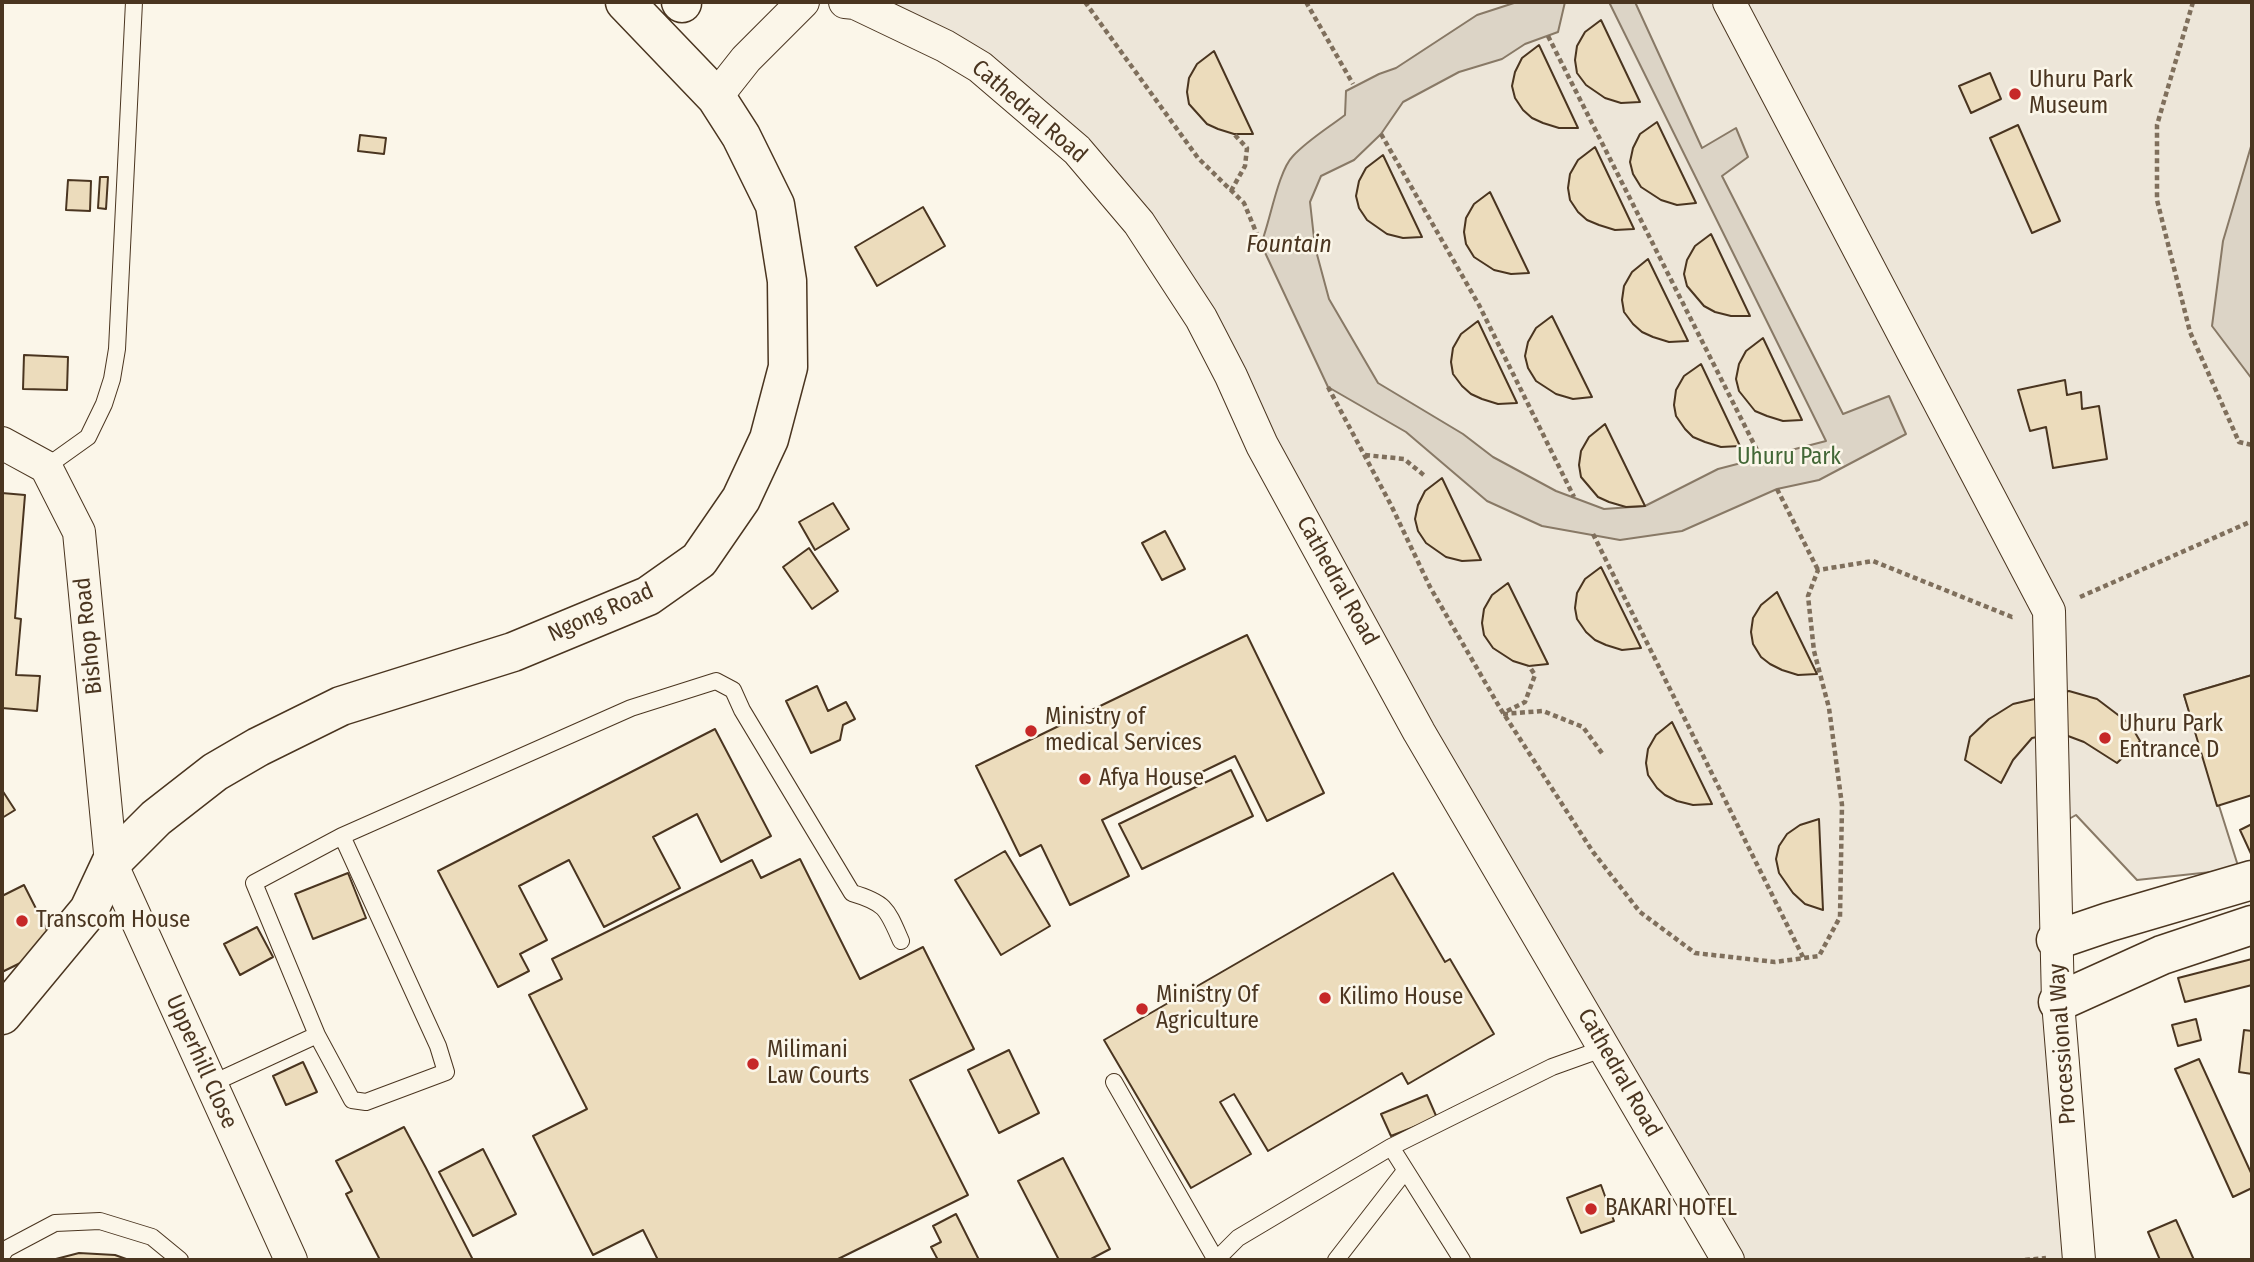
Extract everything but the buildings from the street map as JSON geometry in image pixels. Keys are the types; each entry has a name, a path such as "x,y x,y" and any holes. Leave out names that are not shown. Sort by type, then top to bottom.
{"main road":[{"name":"Ngong Road","path":"2,1015 89,910 111,863 156,818 215,772 258,747 341,706 513,652 648,596 699,560 741,499 769,439 788,367 787,281 775,205 741,136 716,97 635,12"},
{"path":"2056,940 2252,880"},
{"path":"2058,1002 2162,955 2252,925"}],"street":[{"path":"635,12 683,2"},
{"path":"716,97 746,59 803,2"},
{"name":"Cathedral Road","path":"845,2 855,3 945,46 980,67 1077,150 1139,223 1201,318 1262,445 1419,732 1728,1260"},
{"path":"1729,2 2049,611"},
{"path":"2,443 46,467"},
{"name":"Bishop Road","path":"46,467 79,532 111,863"},
{"name":"Processional Way","path":"2049,611 2058,1002 2079,1260"},
{"name":"Upperhill Close","path":"111,863 291,1260"}],"lane":[{"path":"46,467 88,437 104,404 112,379 117,349 134,2"},
{"path":"342,836 438,1046 446,1072 366,1102 352,1100 317,1035 254,883 342,836 631,708 716,681 733,690 742,710 852,893 873,899 887,911 901,941"},
{"path":"211,1084 317,1035"},
{"path":"1114,1082 1216,1260 1238,1238 1391,1147 1552,1067 1605,1048"},
{"path":"1391,1147 1462,1260"},
{"path":"1336,1260 1405,1171"},
{"path":"2,1255 6,1249 55,1223 100,1222 152,1237 180,1260"}],"path":[{"path":"1085,2 1198,158 1244,203 1261,244"},
{"path":"1306,2 1353,84"},
{"path":"2193,2 2157,125 2157,200 2190,332 2239,442 2252,445"},
{"path":"1548,36 1761,458"},
{"path":"1231,191 1245,166 1247,148 1234,134"},
{"path":"1381,134 1479,304 1574,497"},
{"path":"1328,387 1391,505 1430,587 1503,714 1593,852 1640,912 1695,953 1775,962 1819,956 1840,917 1842,805 1829,708 1814,651 1808,596 1818,570 1777,489"},
{"path":"1365,455 1404,459 1425,476"},
{"path":"1818,570 1873,561 2012,617 2049,611 2252,521"},
{"path":"1593,534 1803,957"},
{"path":"1503,714 1525,702 1535,675 1529,666"},
{"path":"1503,714 1543,711 1583,727 1604,756"}],"green space":[{"name":"Uhuru Park","path":"891,2 2252,2 2252,675 2184,695 2239,869 2137,880 2076,815 2053,828 2079,1260 1729,1260 1139,223 1001,86"}],"water":[{"name":"Fountain","path":"1517,2 1565,2 1558,32 1525,44 1502,59 1459,72 1403,102 1381,134 1354,160 1321,176 1310,202 1315,247 1329,299 1378,383 1463,434 1493,457 1556,491 1604,509 1645,506 1718,469 1826,441 1609,2 1635,2 1702,148 1736,128 1748,157 1722,176 1843,414 1889,396 1906,434 1819,480 1777,489 1682,531 1620,540 1542,526 1487,501 1406,432 1328,387 1261,244 1283,173 1293,156 1345,115 1346,91 1396,68 1477,15"},
{"path":"2252,143 2252,379 2212,326 2223,241"}],"place":[{"name":"Uhuru Park Museum","path":"2015,94"},
{"name":"Ministry of medical Services","path":"1031,731"},
{"name":"Uhuru Park Entrance D","path":"2105,738"},
{"name":"Afya House","path":"1085,779"},
{"name":"Transcom House","path":"22,921"},
{"name":"Kilimo House","path":"1325,998"},
{"name":"Ministry Of Agriculture","path":"1142,1009"},
{"name":"Milimani Law Courts","path":"753,1064"},
{"name":"BAKARI HOTEL","path":"1591,1209"}]}
